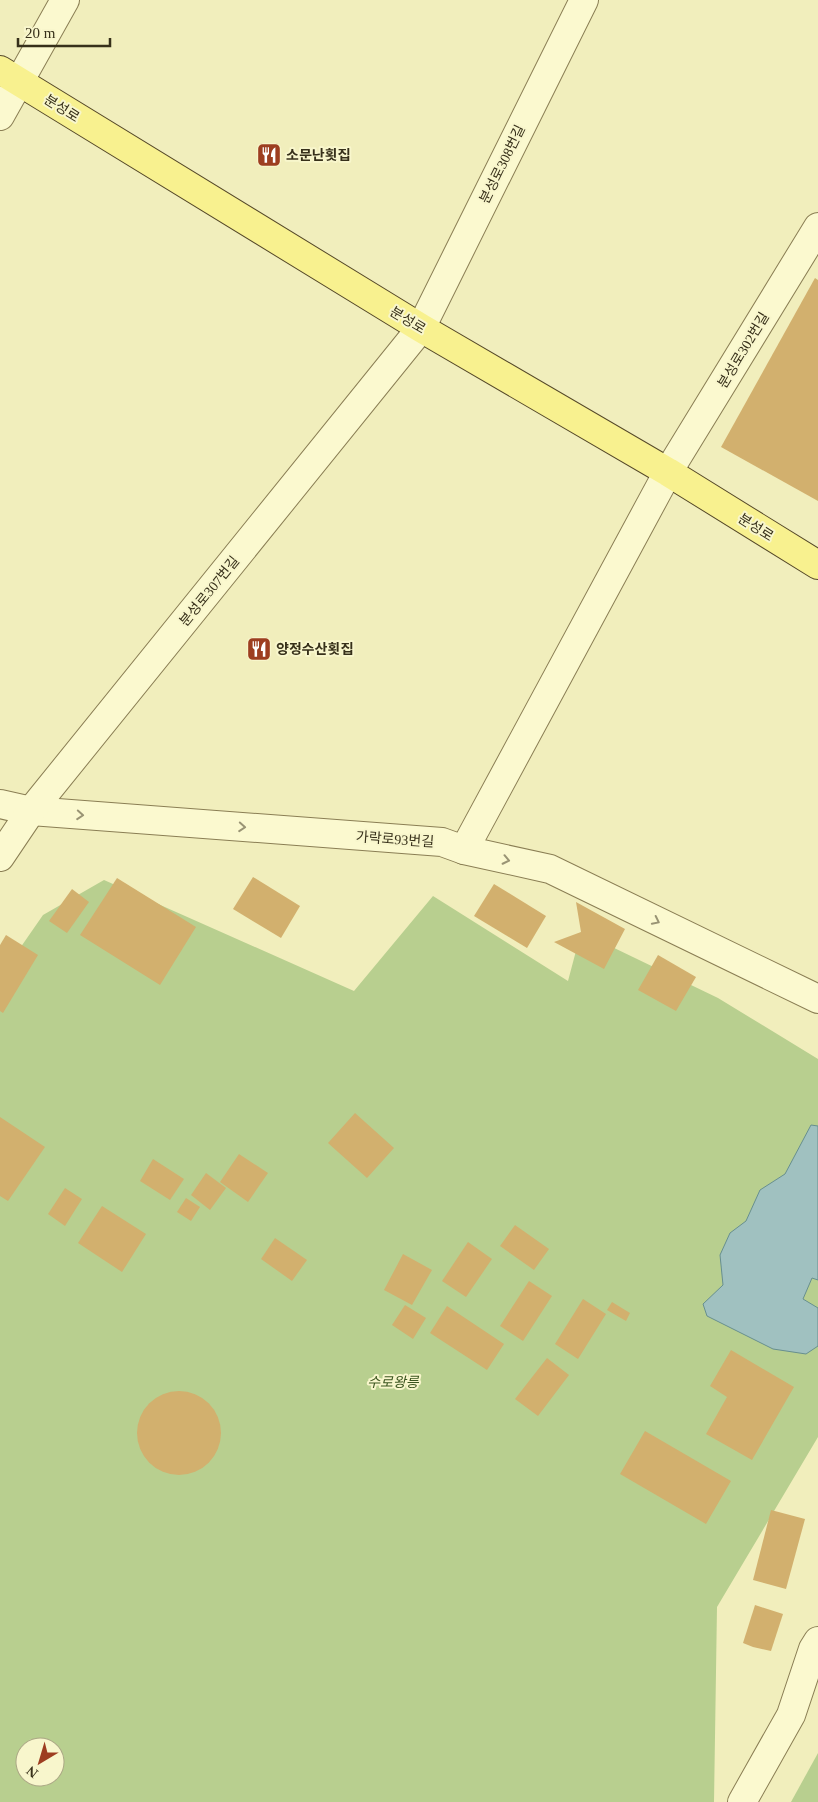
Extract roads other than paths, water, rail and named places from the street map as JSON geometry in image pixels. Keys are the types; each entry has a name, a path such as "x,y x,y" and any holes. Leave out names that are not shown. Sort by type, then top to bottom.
{"main road":[{"name":"분성로","path":"9,76 421,328 668,472 818,565"}],"street":[{"path":"0,116 9,76 65,0"},
{"name":"분성로308번길","path":"421,328 584,0"},
{"name":"분성로302번길","path":"464,850 668,472 818,227"},
{"name":"분성로307번길","path":"0,858 32,811 421,328"},
{"name":"가락로93번길","path":"0,804 32,811 442,842 464,850 550,870 818,999"},
{"path":"742,1802 791,1715 813,1649 818,1640"}],"water":[{"path":"811,1125 818,1126 818,1280 812,1278 803,1299 818,1308 818,1346 806,1354 773,1349 707,1316 703,1304 723,1285 720,1255 730,1233 746,1221 760,1190 785,1174"}],"place":[{"name":"소문난횟집","path":"269,155"},
{"name":"양정수산횟집","path":"259,649"}],"park label":[{"name":"수로왕릉","path":"393,1382"}]}
